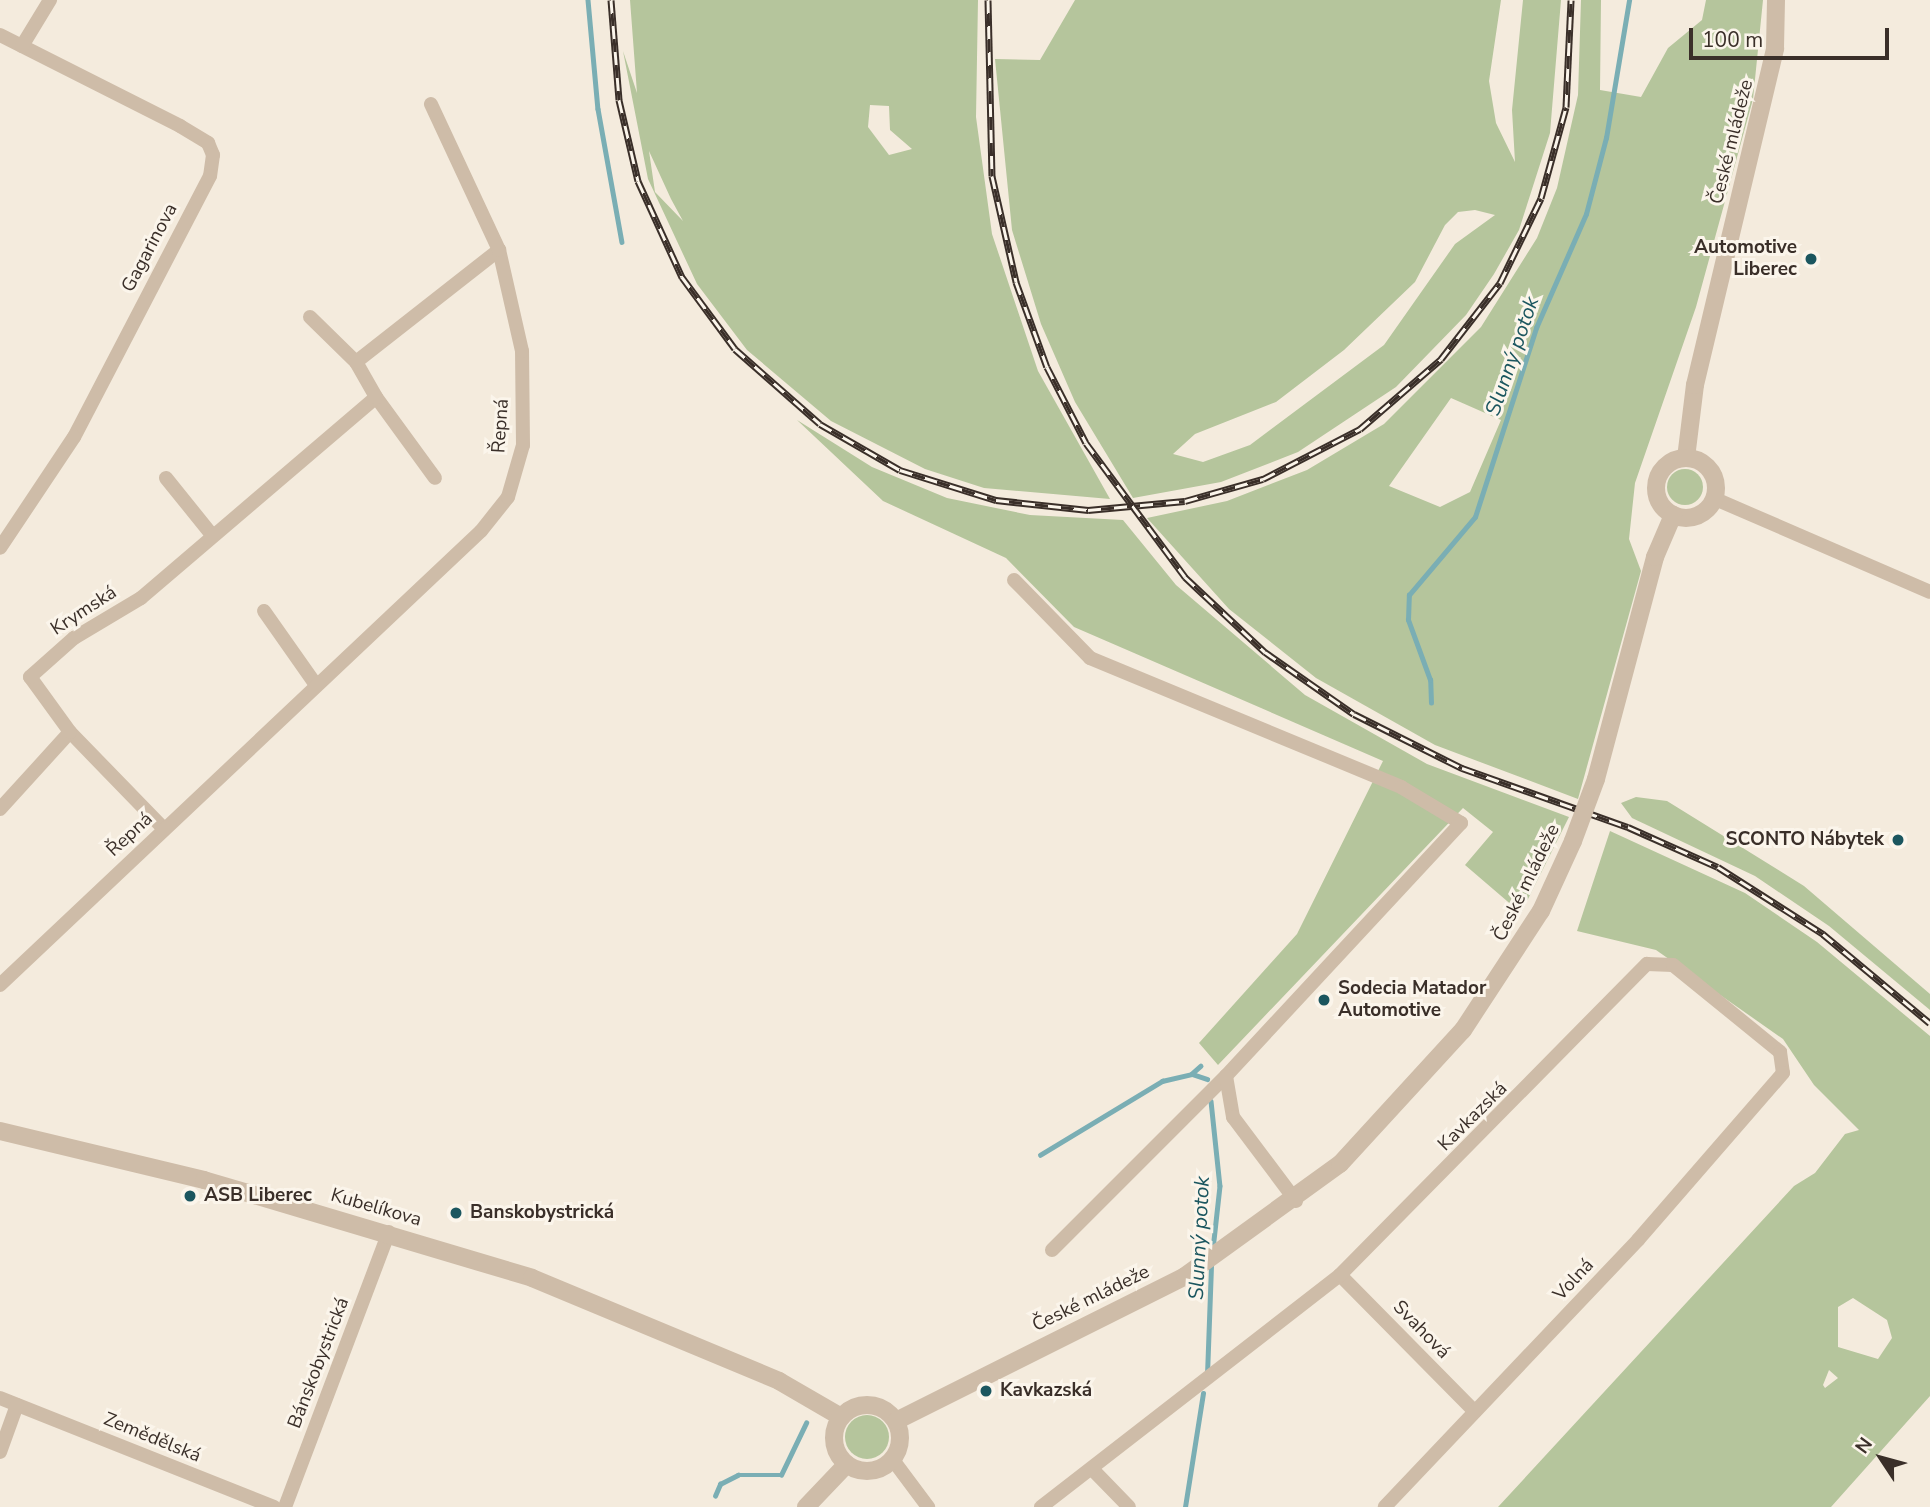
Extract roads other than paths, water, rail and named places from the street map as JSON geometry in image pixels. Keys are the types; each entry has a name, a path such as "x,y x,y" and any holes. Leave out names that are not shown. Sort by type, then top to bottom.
{"street":[{"path":"22,46 50,0"},
{"name":"České mládeže","path":"1686,458 1695,385 1775,48 1776,0"},
{"name":"Gagarinova","path":"0,35 180,126 208,143 213,155 210,176 74,437 0,548"},
{"name":"Řepná","path":"0,985 316,685 508,498 523,445 522,351 499,250 431,104"},
{"path":"356,362 499,250"},
{"path":"310,317 356,362 376,397 435,478"},
{"name":"Krymská","path":"164,829 70,732 30,677 74,638 141,598 376,397"},
{"path":"1686,458 1711,473 1713,498 1697,515 1673,515 1659,501 1656,481 1667,464 1686,458"},
{"path":"166,478 212,535"},
{"path":"1713,498 1930,592"},
{"name":"České mládeže","path":"896,1420 1197,1269 1296,1200 1385,1121 1463,1030 1541,911 1573,841 1596,779 1655,556 1673,515"},
{"path":"1014,580 1090,658 1401,787 1461,823 1226,1076 1052,1250"},
{"path":"264,611 316,685"},
{"path":"0,809 70,732"},
{"name":"Kavkazská","path":"1041,1507 1094,1471 1340,1275 1647,964 1673,965 1733,1009 1780,1052 1783,1073"},
{"name":"Volná","path":"1385,1507 1475,1412 1783,1073"},
{"path":"1226,1076 1233,1117 1296,1200"},
{"name":"Kubelíkova","path":"0,1130 389,1233 532,1278 779,1381 842,1417"},
{"name":"Bánskobystrická","path":"285,1507 389,1233"},
{"name":"Svahová","path":"1340,1275 1475,1412"},
{"name":"Zemědělská","path":"0,1398 274,1507"},
{"path":"0,1452 17,1405"},
{"path":"873,1405 896,1420 901,1438 893,1460 867,1471 847,1464 835,1445 842,1417 873,1405"},
{"path":"893,1460 928,1507"},
{"path":"806,1507 847,1464"},
{"path":"1094,1471 1129,1507"}],"waterway":[{"path":"588,0 598,109 622,242"},
{"name":"Slunný potok","path":"1431,703 1430,680 1408,620 1409,595 1475,517 1536,328 1586,214 1606,138 1629,0"},
{"name":"Slunný potok","path":"1201,1066 1192,1074 1207,1079"},
{"path":"1040,1155 1162,1081 1192,1074"},
{"name":"Slunný potok","path":"1211,1101 1220,1186 1213,1249"},
{"name":"Slunný potok","path":"1207,1375 1211,1265"},
{"name":"Slunný potok","path":"1185,1507 1203,1393"},
{"path":"715,1496 720,1484 738,1475 781,1475 806,1423"}],"railway":[{"path":"611,0 619,100 638,181 682,277 735,349 820,424 900,470 996,500 1088,510 1185,501 1263,479 1360,429 1441,359 1500,283 1541,198 1566,107 1571,0"},
{"path":"988,0 992,176 1016,282 1047,367 1086,443 1185,577 1265,652 1354,714 1462,768 1628,827 1718,867 1823,934 1930,1023"}],"place":[{"name":"Automotive Liberec","path":"1811,259"},
{"name":"SCONTO Nábytek","path":"1898,840"},
{"name":"Sodecia Matador Automotive","path":"1324,1000"},
{"name":"ASB Liberec","path":"190,1196"},
{"name":"Banskobystrická","path":"456,1213"},
{"name":"Kavkazská","path":"986,1391"}]}
